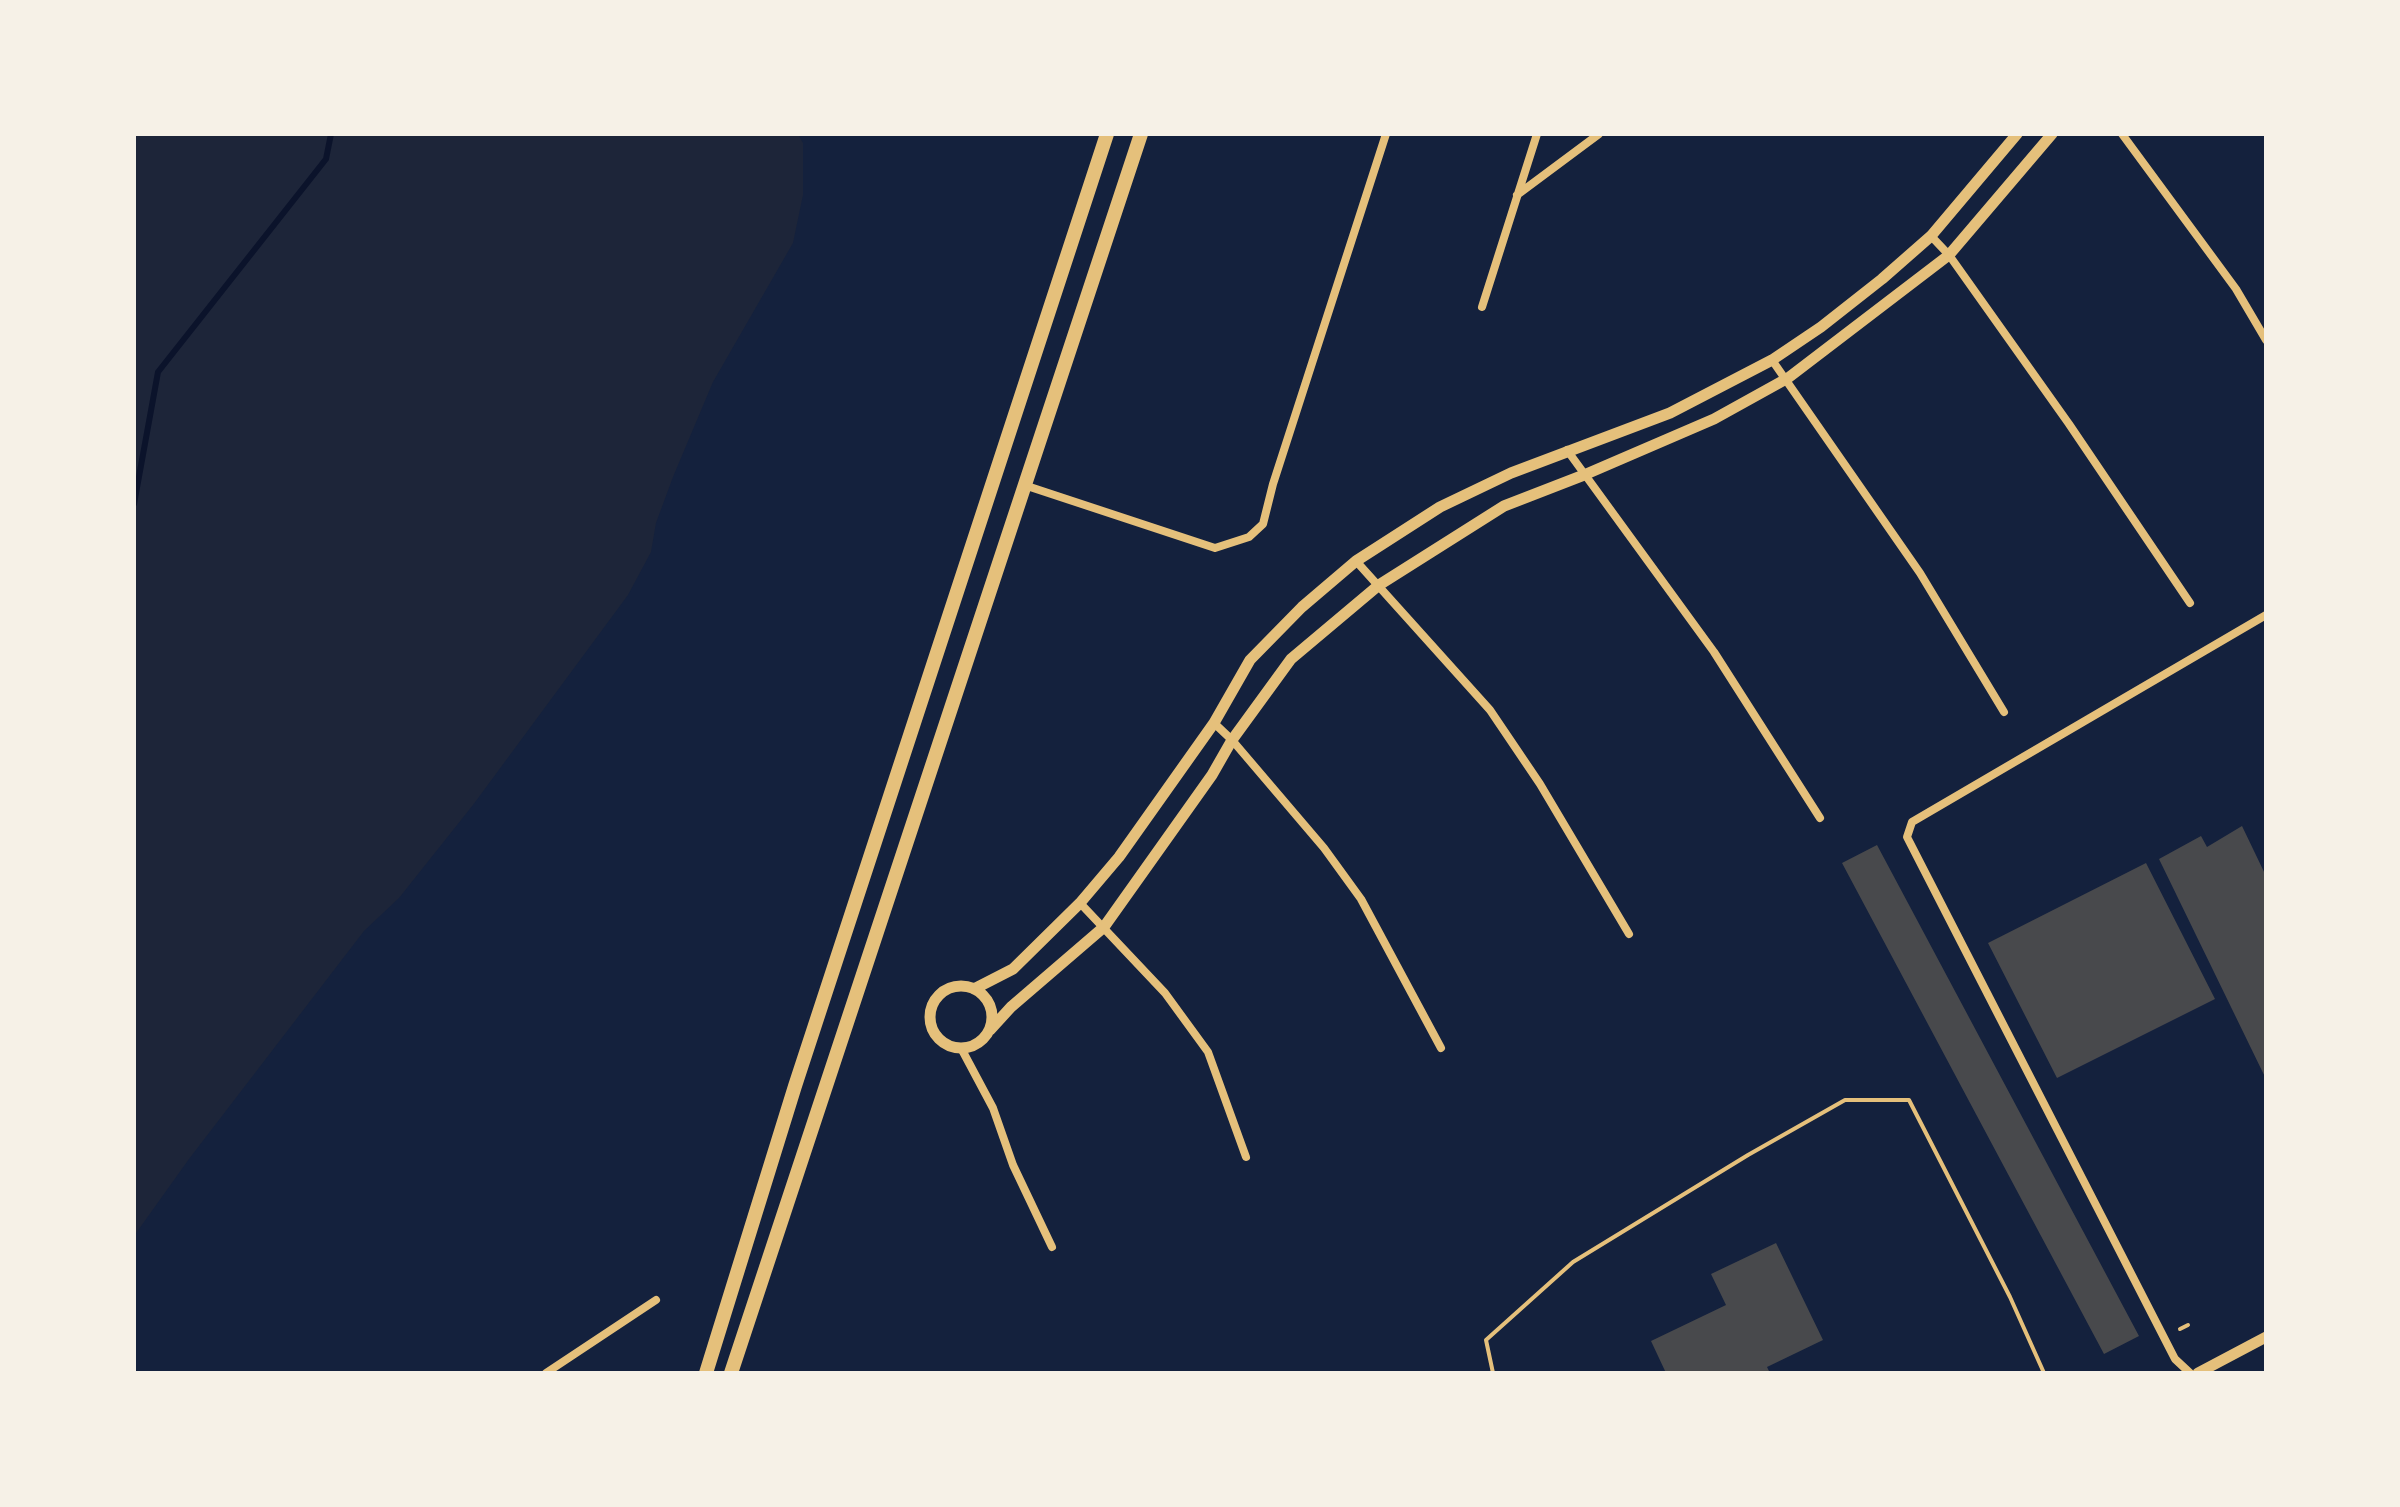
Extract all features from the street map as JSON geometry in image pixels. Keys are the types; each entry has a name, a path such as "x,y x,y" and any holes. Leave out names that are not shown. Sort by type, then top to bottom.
{"main road":[{"path":"706,1373 795,1086 1107,134"},
{"path":"731,1373 1141,134"},
{"path":"889,800 917,809"}],"street":[{"path":"1024,485 1215,548 1249,537 1263,524 1278,468 1386,134"},
{"path":"1482,307 1537,134"},
{"path":"1517,195 1599,134"},
{"path":"974,989 1013,969 1080,903 1119,857 1214,723 1250,660 1302,607 1356,561 1440,507 1567,450 1670,413 1772,360 1821,327 1931,236 2017,134"},
{"path":"990,1030 993,1019 990,1007 984,996 974,989 951,989 940,995 933,1005 930,1016 939,1038 949,1046 972,1046 983,1040 1011,1007 1104,927 1291,659 1379,585 1504,506 1714,419 1788,378 1949,255 2052,134"},
{"path":"2122,134 2236,289 2266,340"},
{"path":"1931,236 1949,255 2069,424 2190,603"},
{"path":"1772,360 1788,378 1920,573 2004,712"},
{"path":"1567,450 1714,652 1820,818"},
{"path":"1356,561 1490,710 1540,784 1629,934"},
{"path":"2190,1373 2175,1359 2168,1347 1907,837 1912,822 2266,615"},
{"path":"1214,723 1324,848 1361,899 1441,1048"},
{"path":"1080,903 1165,993 1208,1052 1246,1157"},
{"path":"961,1048 993,1108 1013,1165 1052,1247"},
{"path":"546,1373 656,1300"},
{"path":"2201,1371 2266,1337"}],"lane":[{"path":"1493,1373 1486,1340 1573,1262 1845,1100 1909,1100 2010,1297 2044,1373"},
{"path":"2180,1329 2188,1325"}],"shaded area":[{"path":"134,134 798,134 803,143 803,195 793,243 713,382 656,523 651,552 628,595 473,805 399,898 364,931 189,1159 134,1236"}],"building":[{"path":"2242,826 2266,876 2266,1079 2159,859 2201,836 2207,847"},
{"path":"1877,845 2139,1336 2104,1354 1842,863"},
{"path":"2146,863 2215,999 2057,1078 1988,943"},
{"path":"1776,1243 1823,1340 1767,1367 1770,1373 1666,1373 1651,1341 1726,1305 1711,1274"}],"waterway":[{"path":"134,504 158,372 326,159 331,134"}]}
